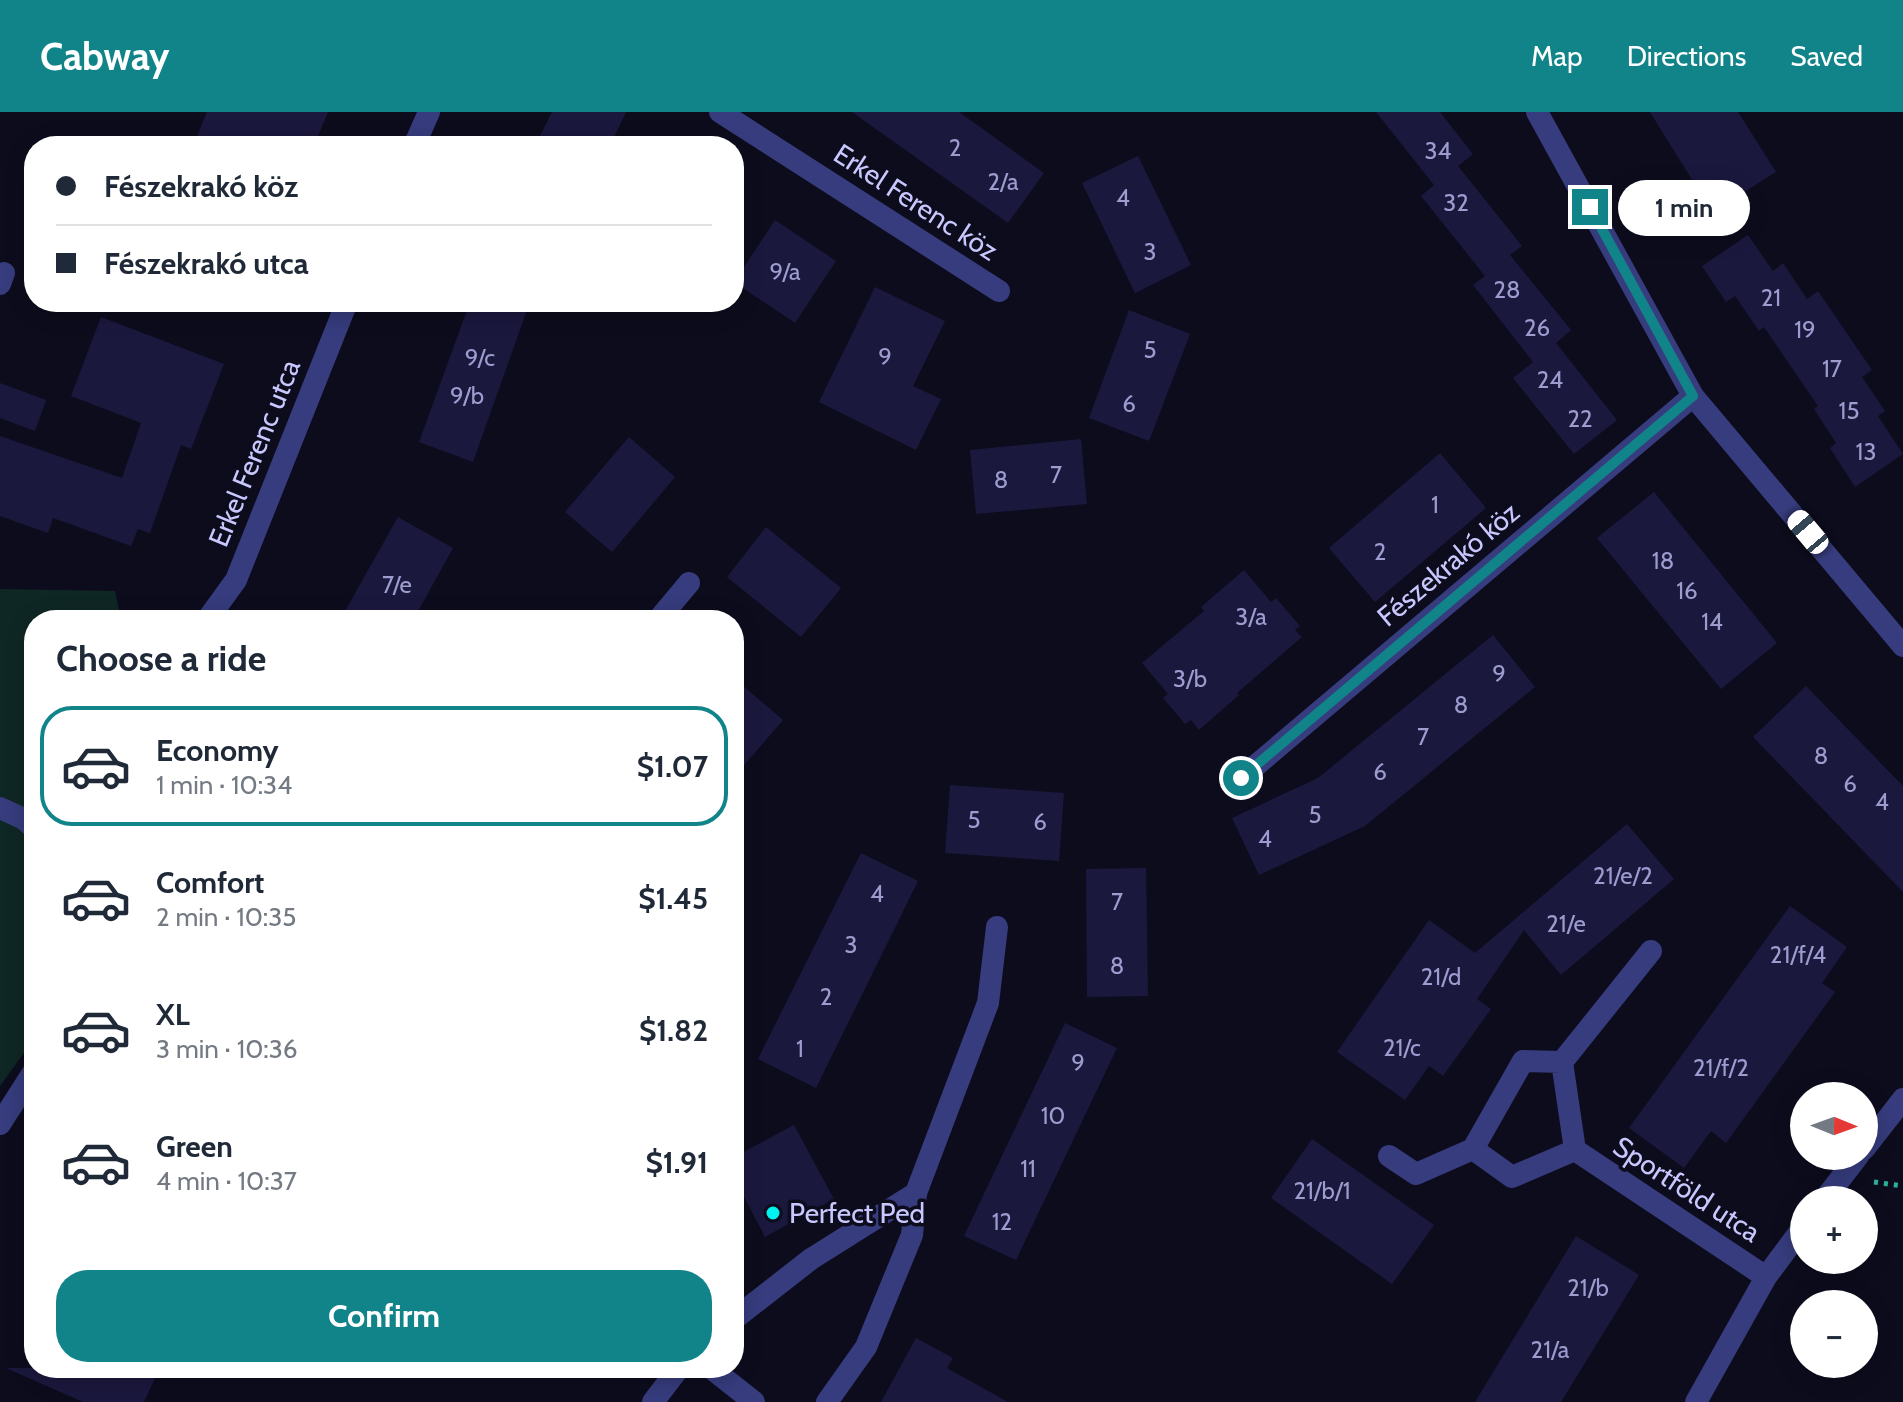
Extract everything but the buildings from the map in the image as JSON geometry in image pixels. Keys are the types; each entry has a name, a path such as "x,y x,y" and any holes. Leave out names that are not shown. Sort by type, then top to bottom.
{"street":[{"path":"418,136 429,112"},
{"name":"Erkel Ferenc köz","path":"720,112 999,291"},
{"path":"1537,112 1693,396 1903,646"},
{"name":"Erkel Ferenc utca","path":"214,610 236,580 343,312"},
{"name":"Fészekrakó köz","path":"1241,778 1693,396"},
{"path":"666,610 689,583"},
{"path":"0,808 24,817"},
{"path":"0,830 24,821"},
{"path":"827,1402 866,1347 912,1235 916,1193 988,1003 997,927"},
{"path":"1389,1156 1416,1174 1473,1149 1523,1061 1562,1062 1651,951"},
{"name":"Sportföld utca","path":"1562,1062 1575,1150 1766,1277"},
{"path":"0,1124 24,1087"},
{"path":"1878,1131 1903,1099"},
{"name":"Sportföld utca","path":"1473,1149 1512,1177 1575,1150"},
{"path":"1835,1186 1847,1170"},
{"path":"744,1311 811,1259 916,1193"},
{"name":"Sportföld utca","path":"1696,1402 1766,1277 1790,1245"},
{"path":"653,1402 671,1378"},
{"path":"724,1378 754,1402"}],"green space":[{"path":"0,589 115,591 119,610 24,610 24,1053 0,1086"}],"place":[{"name":"Perfect Ped","path":"773,1213"}],"route":[{"path":"1241,778 1693,396 1590,207"}]}
